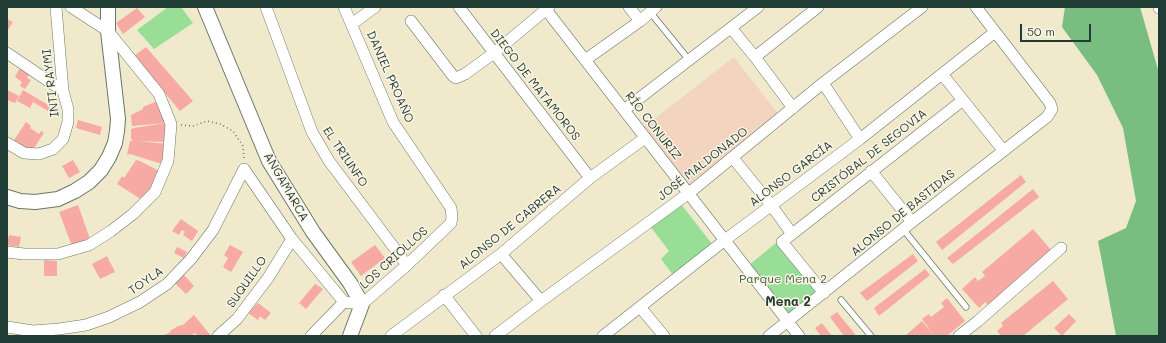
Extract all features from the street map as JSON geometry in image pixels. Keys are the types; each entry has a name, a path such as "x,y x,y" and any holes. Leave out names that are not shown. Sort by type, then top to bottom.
{"street":[{"name":"INTI RAYMI","path":"7,143 24,153 40,154 53,149 63,139 68,122 68,109 63,91 56,7"},
{"path":"7,252 24,254 58,254 88,245 111,231 134,214 155,192 168,161 171,124 159,94 108,31 71,7"},
{"path":"7,198 35,202 58,199 75,192 89,182 101,170 109,157 115,143 118,119 108,31 108,7"},
{"name":"ANGAMARCA","path":"205,7 269,161 313,232 350,283 362,304"},
{"name":"EL TRIUNFO","path":"266,7 312,132 329,161 407,265"},
{"name":"DANIEL PROAÑO","path":"344,7 393,122 451,208 452,217"},
{"path":"352,24 375,7"},
{"name":"DIEGO DE MATAMOROS","path":"459,7 590,178"},
{"path":"629,7 640,21"},
{"path":"624,110 758,7"},
{"path":"755,57 818,7"},
{"name":"JOSÉ MALDONADO","path":"495,336 689,193 823,84 922,7"},
{"path":"976,7 995,32"},
{"path":"411,21 456,78 465,74 494,53 546,8"},
{"name":"RÍO CONURIZ","path":"546,8 799,336"},
{"path":"585,60 640,21 653,9"},
{"path":"731,28 755,57 793,108"},
{"name":"ALONSO GARCÍA","path":"603,336 725,240 860,139 995,32"},
{"name":"ALONSO DE BASTIDAS","path":"769,336 907,225 1048,116 1052,109 1050,103 995,32"},
{"path":"7,53 63,91"},
{"path":"942,74 1003,150"},
{"path":"823,84 860,139"},
{"name":"CRISTÓBAL DE SEGOVIA","path":"792,234 963,100"},
{"name":"ALONSO DE CABRERA","path":"391,336 501,254 590,178 645,138"},
{"path":"733,158 792,234 782,242 824,293"},
{"path":"244,169 292,239 344,302 311,336"},
{"name":"TOYLA","path":"7,326 34,331 59,330 86,325 109,317 140,302 167,284 191,259 213,230 244,169"},
{"path":"871,171 907,225"},
{"name":"LOS CRIOLLOS","path":"344,302 362,304 452,223 452,217"},
{"name":"SUQUILLO","path":"218,336 236,319 268,278 292,239"},
{"path":"959,336 1061,248"},
{"path":"501,254 541,301"},
{"path":"444,295 476,336"},
{"path":"350,336 362,304"},
{"path":"640,307 662,335"}],"lane":[{"path":"653,9 689,60"},
{"path":"907,225 966,307"},
{"path":"841,300 871,336"}],"path":[{"path":"171,124 193,126 207,121 220,124 233,131 243,146 244,169"}],"shaded area":[{"path":"734,57 779,115 689,184 644,127"}],"green space":[{"path":"168,7 181,7 193,23 154,49 137,30"},
{"path":"1065,7 1140,7 1159,73 1159,336 1116,336 1098,241 1126,228 1136,201 1123,128 1097,75 1062,27"},
{"path":"681,204 712,244 673,275 661,259 669,251 650,226"},
{"name":"Parque Mena 2","path":"777,242 818,293 788,317 748,266"}],"building":[{"path":"137,8 145,17 123,34 116,23"},
{"path":"7,19 13,22 7,31"},
{"path":"146,47 193,101 180,111 134,56"},
{"path":"22,64 32,70 27,78 31,80 25,89 20,86 22,82 15,77"},
{"path":"7,90 19,96 15,103 7,100"},
{"path":"23,90 50,106 48,111 33,102 30,108 17,101"},
{"path":"157,102 167,123 166,139 164,139 164,142 137,141 168,144 162,164 130,154 127,155 130,141 133,141 131,139 131,129 165,123 132,126 131,115 143,109 143,107"},
{"path":"78,120 102,127 100,135 76,128"},
{"path":"26,122 31,126 30,128 39,134 41,131 44,133 32,151 28,150 14,140"},
{"path":"73,160 80,172 69,178 62,166"},
{"path":"136,160 163,173 155,188 145,182 153,187 144,201 117,184 122,176 124,178"},
{"path":"1021,175 1026,182 942,250 936,242"},
{"path":"1033,189 1039,197 953,264 947,258"},
{"path":"78,205 90,239 72,246 59,212"},
{"path":"181,219 198,231 192,241 183,235 185,232 182,230 179,235 172,231"},
{"path":"1033,229 1051,250 988,305 985,302 979,308 962,289 975,277 978,281 985,276 982,272"},
{"path":"9,235 21,237 19,247 7,245"},
{"path":"230,245 243,252 231,272 223,267 228,258 224,255"},
{"path":"375,245 385,258 361,276 351,262"},
{"path":"177,247 187,252 184,258 174,253"},
{"path":"913,254 918,261 867,301 860,293"},
{"path":"107,256 115,272 100,279 92,264"},
{"path":"44,260 57,261 57,276 44,276"},
{"path":"925,269 930,275 879,316 874,308"},
{"path":"184,275 194,286 186,294 175,283"},
{"path":"1053,281 1068,299 1023,336 1001,336 997,331 1003,326 1001,323"},
{"path":"315,284 323,289 306,309 299,303"},
{"path":"947,298 965,321 947,336 905,336 922,321 933,334 922,319 929,314 931,317 944,307 941,303"},
{"path":"258,303 271,313 265,320 260,316 258,320 248,313"},
{"path":"837,312 856,336 844,336 830,317"},
{"path":"1069,314 1076,321 1062,336 1054,328"},
{"path":"194,315 211,336 198,336 195,333 191,336 162,336 171,332 170,331 178,326 183,325"},
{"path":"822,323 832,336 821,336 815,328"}],"district":[{"name":"Mena 2","path":"788,302"}]}
